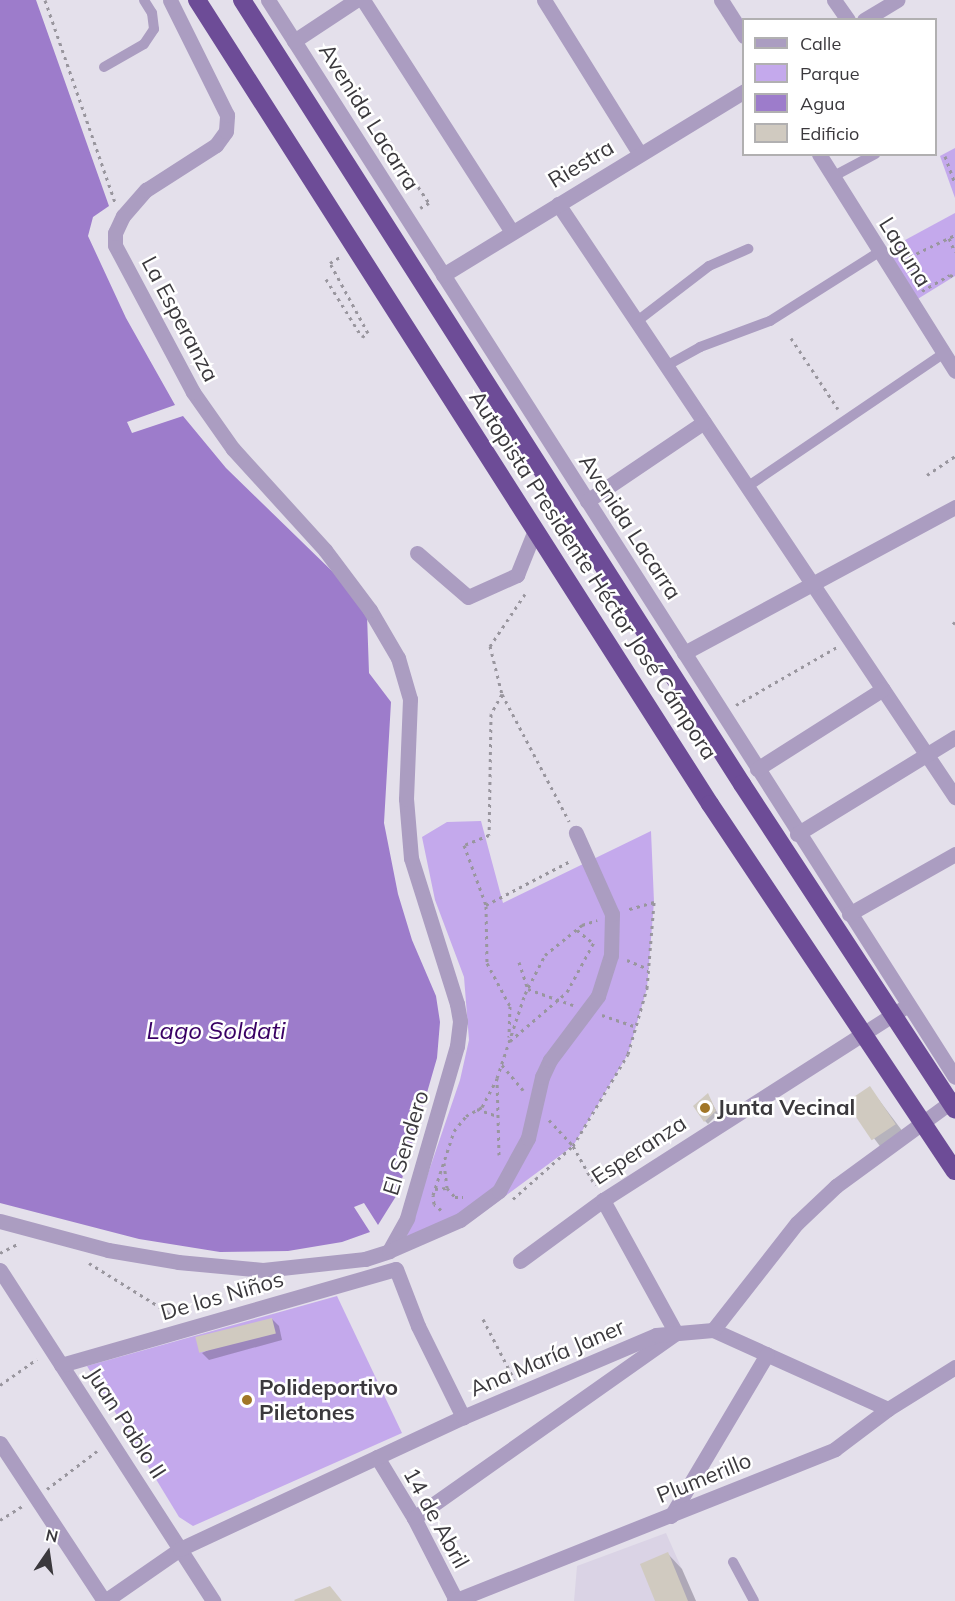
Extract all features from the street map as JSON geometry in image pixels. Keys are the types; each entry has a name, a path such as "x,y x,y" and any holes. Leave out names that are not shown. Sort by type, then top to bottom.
{"highway":[{"name":"Autopista Presidente Héctor José Cámpora","path":"197,0 711,804 955,1170"},
{"name":"Autopista Presidente Héctor José Cámpora","path":"242,0 742,784 955,1109"}],"street":[{"name":"La Esperanza","path":"170,0 227,115 226,130 216,145 146,190 123,216 115,233 115,245 193,392 233,449 325,550 370,610 398,658"},
{"name":"Avenida Lacarra","path":"268,0 758,769 797,834 908,1005 952,1067"},
{"path":"294,41 356,0"},
{"path":"363,0 512,232"},
{"path":"544,0 640,154"},
{"path":"721,0 742,33"},
{"path":"834,0 847,18"},
{"path":"867,18 897,0"},
{"name":"Riestra","path":"443,275 742,93"},
{"name":"Laguna","path":"820,156 887,267 955,371"},
{"path":"558,204 955,798"},
{"path":"586,501 704,422"},
{"path":"684,653 955,507"},
{"path":"417,554 468,597 517,575 535,530"},
{"name":"El Sendero","path":"389,1251 407,1218 449,1079 460,1022 411,858 406,799 410,699 398,658"},
{"path":"758,769 883,689"},
{"path":"797,834 955,737"},
{"path":"0,1221 108,1250 178,1262 263,1270 364,1259 437,1232 487,1202 508,1180 519,1159 550,1060 598,996 611,955 612,914 576,833"},
{"path":"849,914 955,854"},
{"name":"Esperanza","path":"520,1261 603,1200 908,1005"},
{"path":"888,1409 713,1330 798,1223 836,1186 955,1099"},
{"path":"414,1518 676,1333 603,1200"},
{"name":"De los Niños","path":"61,1365 396,1269 418,1326 463,1417"},
{"name":"Juan Pablo II","path":"0,1270 213,1601"},
{"name":"Ana María Janer","path":"104,1601 180,1549 463,1417 523,1395 656,1335 713,1330"},
{"path":"671,1516 767,1354"},
{"name":"Plumerillo","path":"455,1601 835,1449 888,1409 955,1367"},
{"path":"0,1443 104,1601"},
{"name":"14 de Abril","path":"377,1457 414,1518 455,1601"}],"lane":[{"path":"104,67 144,44 154,29 152,13 144,0"},
{"path":"834,176 871,156"},
{"path":"636,322 709,266 748,249"},
{"path":"666,366 700,347 770,321 879,252"},
{"path":"747,487 943,354"},
{"path":"733,1562 754,1601"}],"path":[{"path":"45,0 111,194 123,216"},
{"path":"382,147 389,143 429,203"},
{"path":"945,156 955,180"},
{"path":"887,267 955,235"},
{"path":"949,238 955,252"},
{"path":"326,279 362,337 368,333 330,263"},
{"path":"908,299 950,275 955,277"},
{"path":"791,338 845,421"},
{"path":"927,475 955,456"},
{"path":"525,594 490,646 502,694 576,833"},
{"path":"721,713 850,639"},
{"path":"502,694 491,714 489,835 464,845 486,905 487,963 510,1006 509,1042"},
{"path":"486,905 586,852"},
{"path":"504,1206 573,1146 628,1054 647,988 654,902 612,914"},
{"path":"441,1210 434,1204 435,1190 454,1131 477,1109 497,1078 528,988 545,955 582,925 603,917 600,927"},
{"path":"509,1042 567,992 597,937"},
{"path":"519,962 528,988"},
{"path":"497,1078 498,1159"},
{"path":"477,1109 497,1116"},
{"path":"573,1146 603,1200"},
{"path":"444,1162 447,1188 455,1197 467,1198 458,1204"},
{"path":"435,1190 447,1188"},
{"path":"441,1210 449,1207"},
{"path":"437,1232 441,1210"},
{"path":"79,1257 168,1312 176,1332"},
{"path":"483,1319 523,1395"},
{"path":"0,1384 51,1349"},
{"path":"0,1520 36,1497 110,1441"}],"shaded area":[{"path":"666,1533 696,1601 574,1601 577,1566"}],"green space":[{"path":"955,148 955,198 940,156"},
{"path":"955,213 955,276 916,300 883,252"},
{"path":"481,821 503,903 651,831 654,902 647,988 628,1054 573,1146 473,1220 425,1240 406,1238 460,1080 469,1040 464,977 435,900 422,837 447,822"},
{"name":"Polideportivo Piletones","path":"337,1296 402,1433 193,1526 179,1517 87,1366"}],"water":[{"name":"Lago Soldati","path":"0,0 36,0 109,206 93,217 88,236 126,318 175,405 127,422 132,433 183,416 226,468 335,574 367,615 369,673 391,702 384,823 398,894 412,940 436,996 440,1022 437,1058 398,1193 378,1225 364,1203 354,1207 370,1232 342,1242 288,1251 220,1252 139,1239 0,1203"}],"building":[{"path":"870,1086 896,1124 872,1140 846,1102"},
{"name":"Junta Vecinal","path":"708,1093 716,1111 704,1122 693,1106"},
{"path":"272,1318 276,1334 199,1353 195,1337"},
{"path":"668,1552 688,1601 655,1601 640,1564"},
{"path":"330,1586 342,1601 294,1600"}],"place":[{"name":"Junta Vecinal","path":"705,1108"},
{"name":"Polideportivo Piletones","path":"247,1400"}]}
